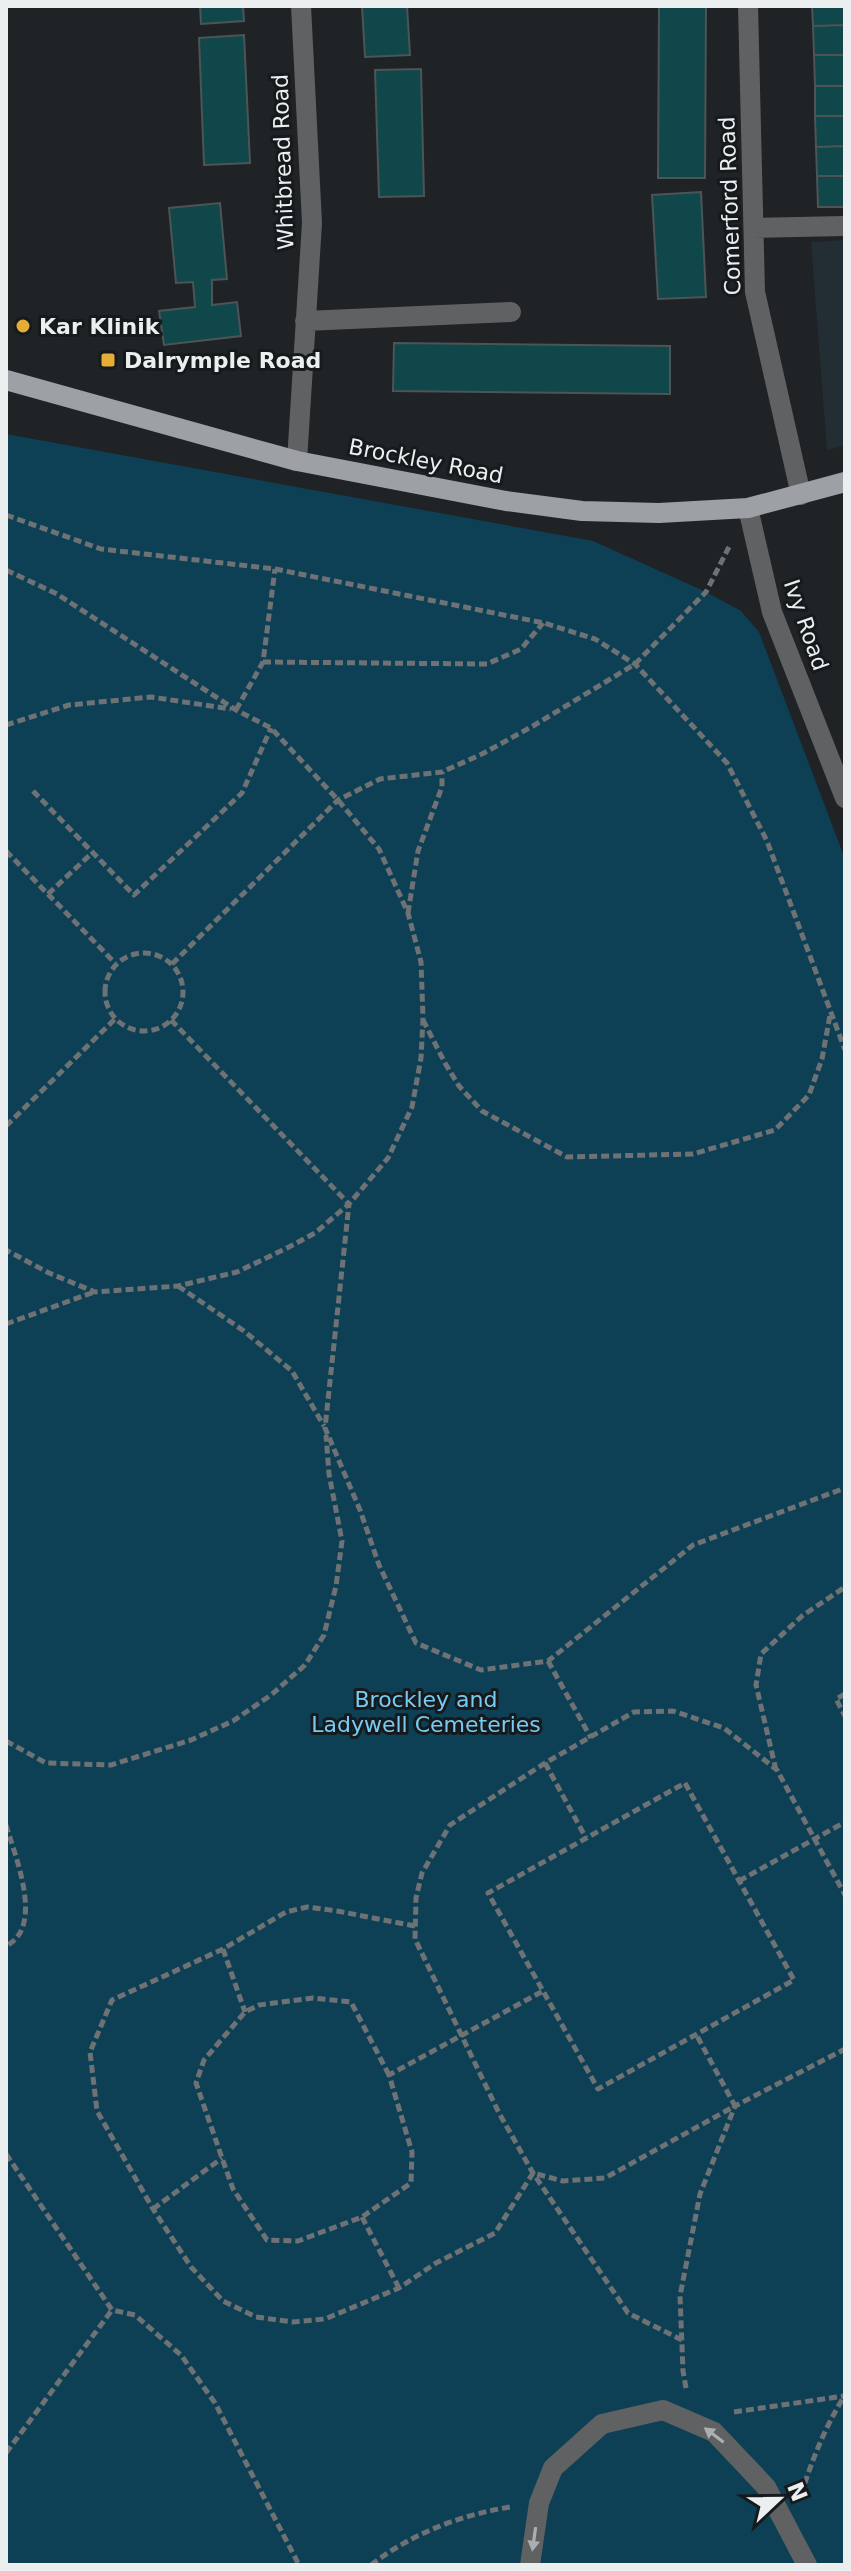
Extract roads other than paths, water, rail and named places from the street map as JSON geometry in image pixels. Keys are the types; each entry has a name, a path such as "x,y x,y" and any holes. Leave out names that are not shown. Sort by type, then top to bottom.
{"main road":[{"name":"Brockley Road","path":"6,380 297,461 506,501 582,511 659,513 748,508 845,482"}],"street":[{"name":"Whitbread Road","path":"297,461 312,223 301,6"},
{"name":"Comerford Road","path":"748,6 755,292 801,495"},
{"path":"754,228 845,226"},
{"path":"305,321 511,312"},
{"name":"Ivy Road","path":"748,508 772,612 840,769 845,798"},
{"path":"530,2565 539,2503 553,2468 602,2424 663,2410 714,2432 766,2487 807,2565"}],"place":[{"name":"Kar Klinik","path":"23,326"},
{"name":"Dalrymple Road","path":"108,360"}],"park label":[{"name":"Brockley and Ladywell Cemeteries","path":"426,1712"}]}
